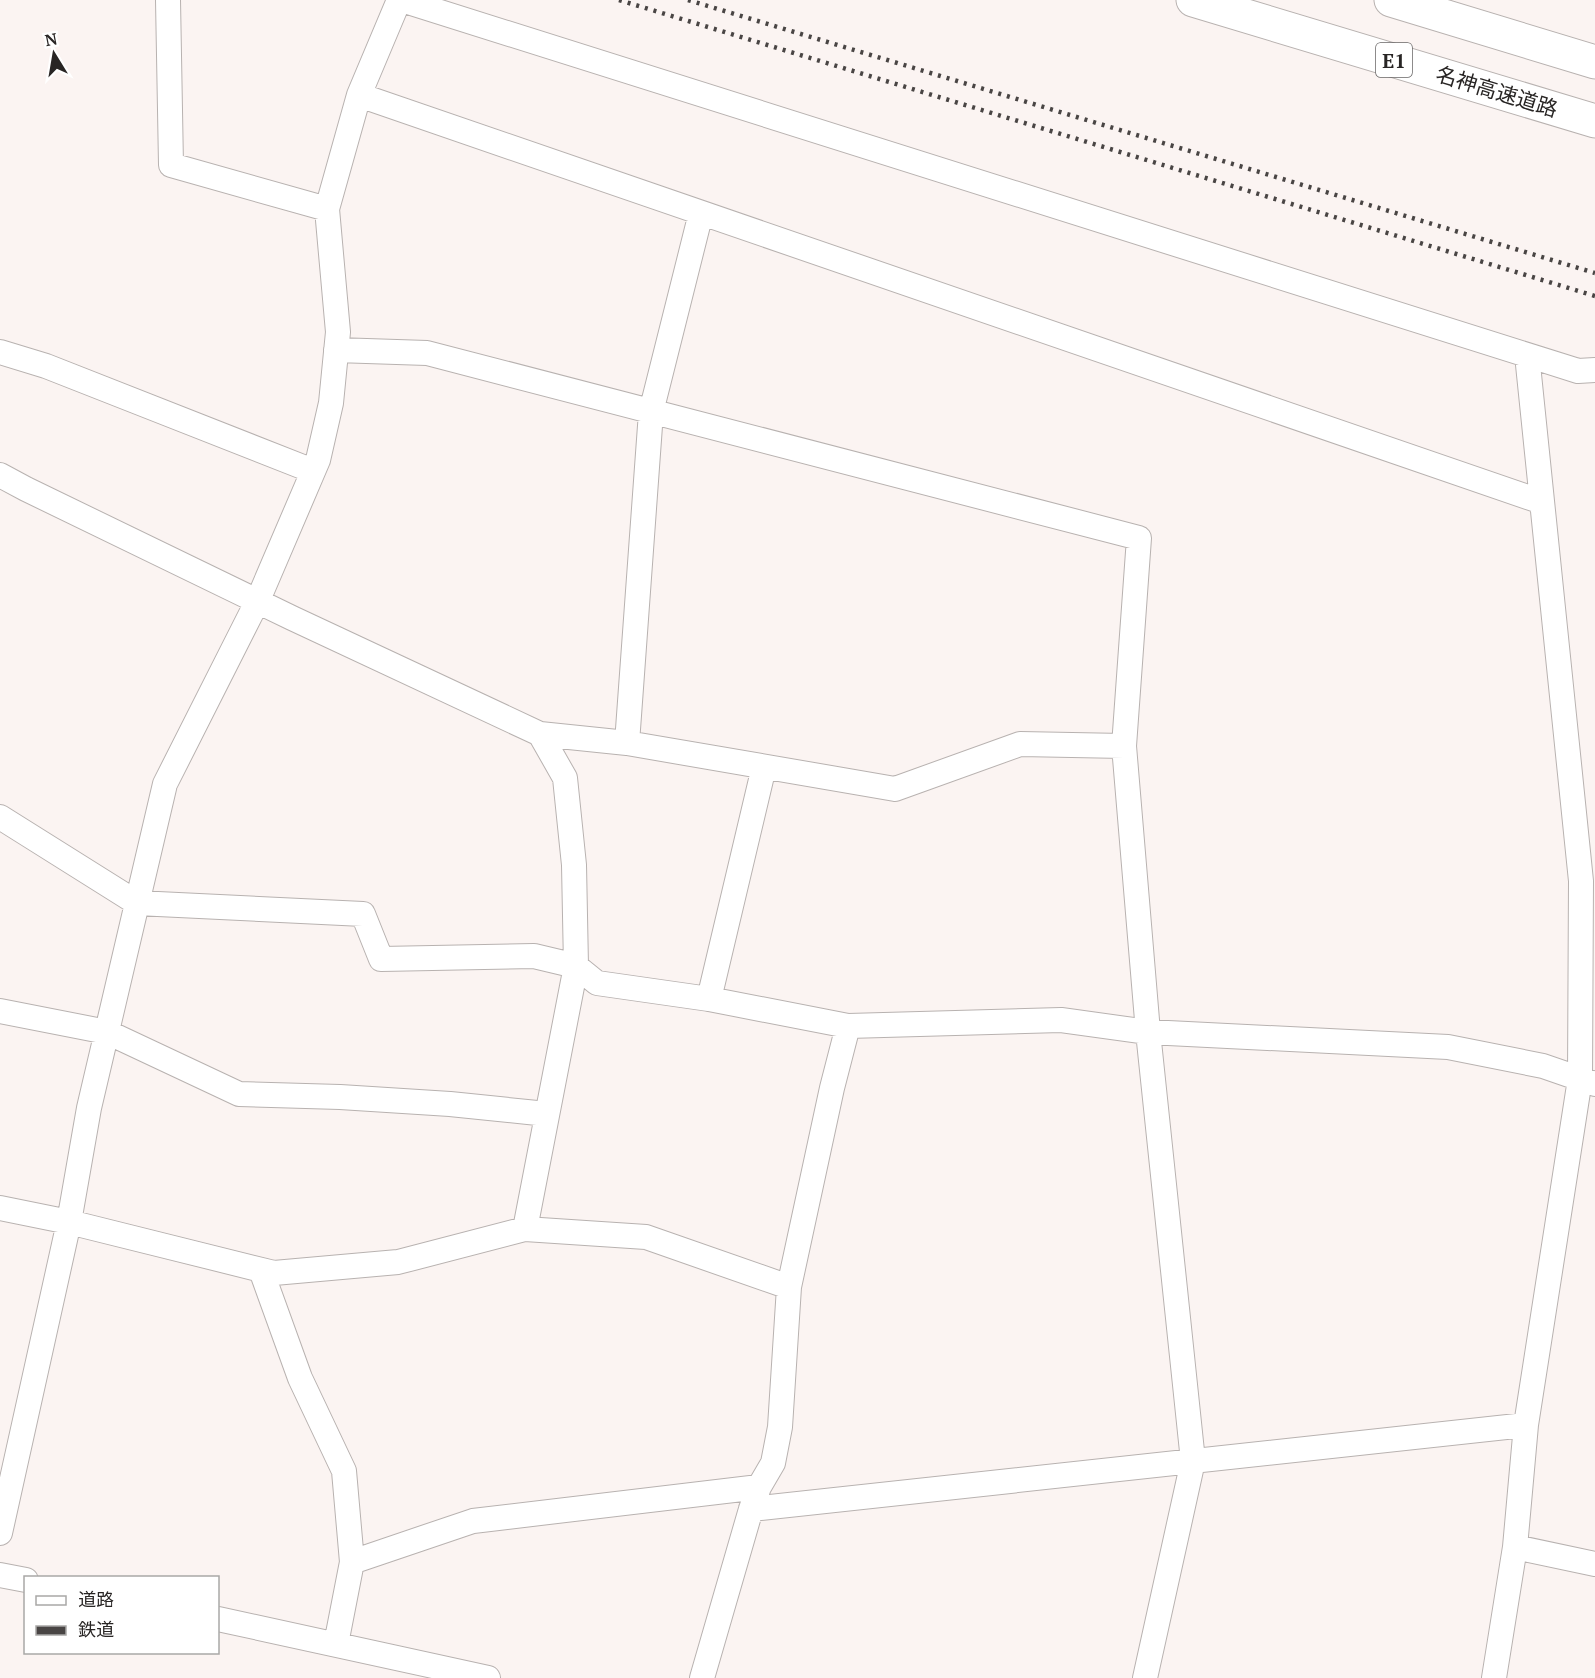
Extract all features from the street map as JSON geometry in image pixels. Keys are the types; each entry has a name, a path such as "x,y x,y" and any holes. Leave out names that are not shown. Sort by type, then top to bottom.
{"highway":[{"name":"名神高速道路","path":"1193,0 1595,121"},
{"path":"1390,0 1595,62"}],"street":[{"path":"168,0 171,165 327,209"},
{"path":"0,1533 69,1222 89,1108 165,784 258,600 318,460 331,403 338,332 327,209 359,95 401,0 1578,371 1595,370"},
{"path":"359,95 1542,502"},
{"path":"627,743 651,412 701,213"},
{"path":"336,350 427,353 1139,538 1124,746 1148,1032 1193,1461 1145,1678"},
{"path":"0,352 46,366 313,471"},
{"path":"1494,1678 1515,1547 1527,1425 1588,1081 1581,881 1527,355"},
{"path":"0,475 540,734 627,743 895,789 1020,744 1124,746"},
{"path":"525,1229 576,966 574,865 565,778 540,734"},
{"path":"709,999 764,767"},
{"path":"0,817 137,903 363,914 381,959 534,956 576,966 597,983 709,999 848,1026 1061,1020 1148,1032 1448,1047 1543,1066 1588,1081"},
{"path":"0,1011 107,1032 239,1094 340,1096 547,1114"},
{"path":"702,1678 755,1498 773,1463 780,1426 789,1287 832,1088 848,1026"},
{"path":"0,1208 69,1222 274,1273 398,1262 525,1229 646,1237 789,1287"},
{"path":"261,1270 300,1378 344,1471 352,1562 336,1644"},
{"path":"352,1562 473,1521 1193,1461 1527,1425"},
{"path":"1515,1547 1595,1564"},
{"path":"0,1575 24,1580"},
{"path":"219,1619 488,1678"}],"railway":[{"path":"619,0 1595,296"},
{"path":"688,0 1595,273"}]}
